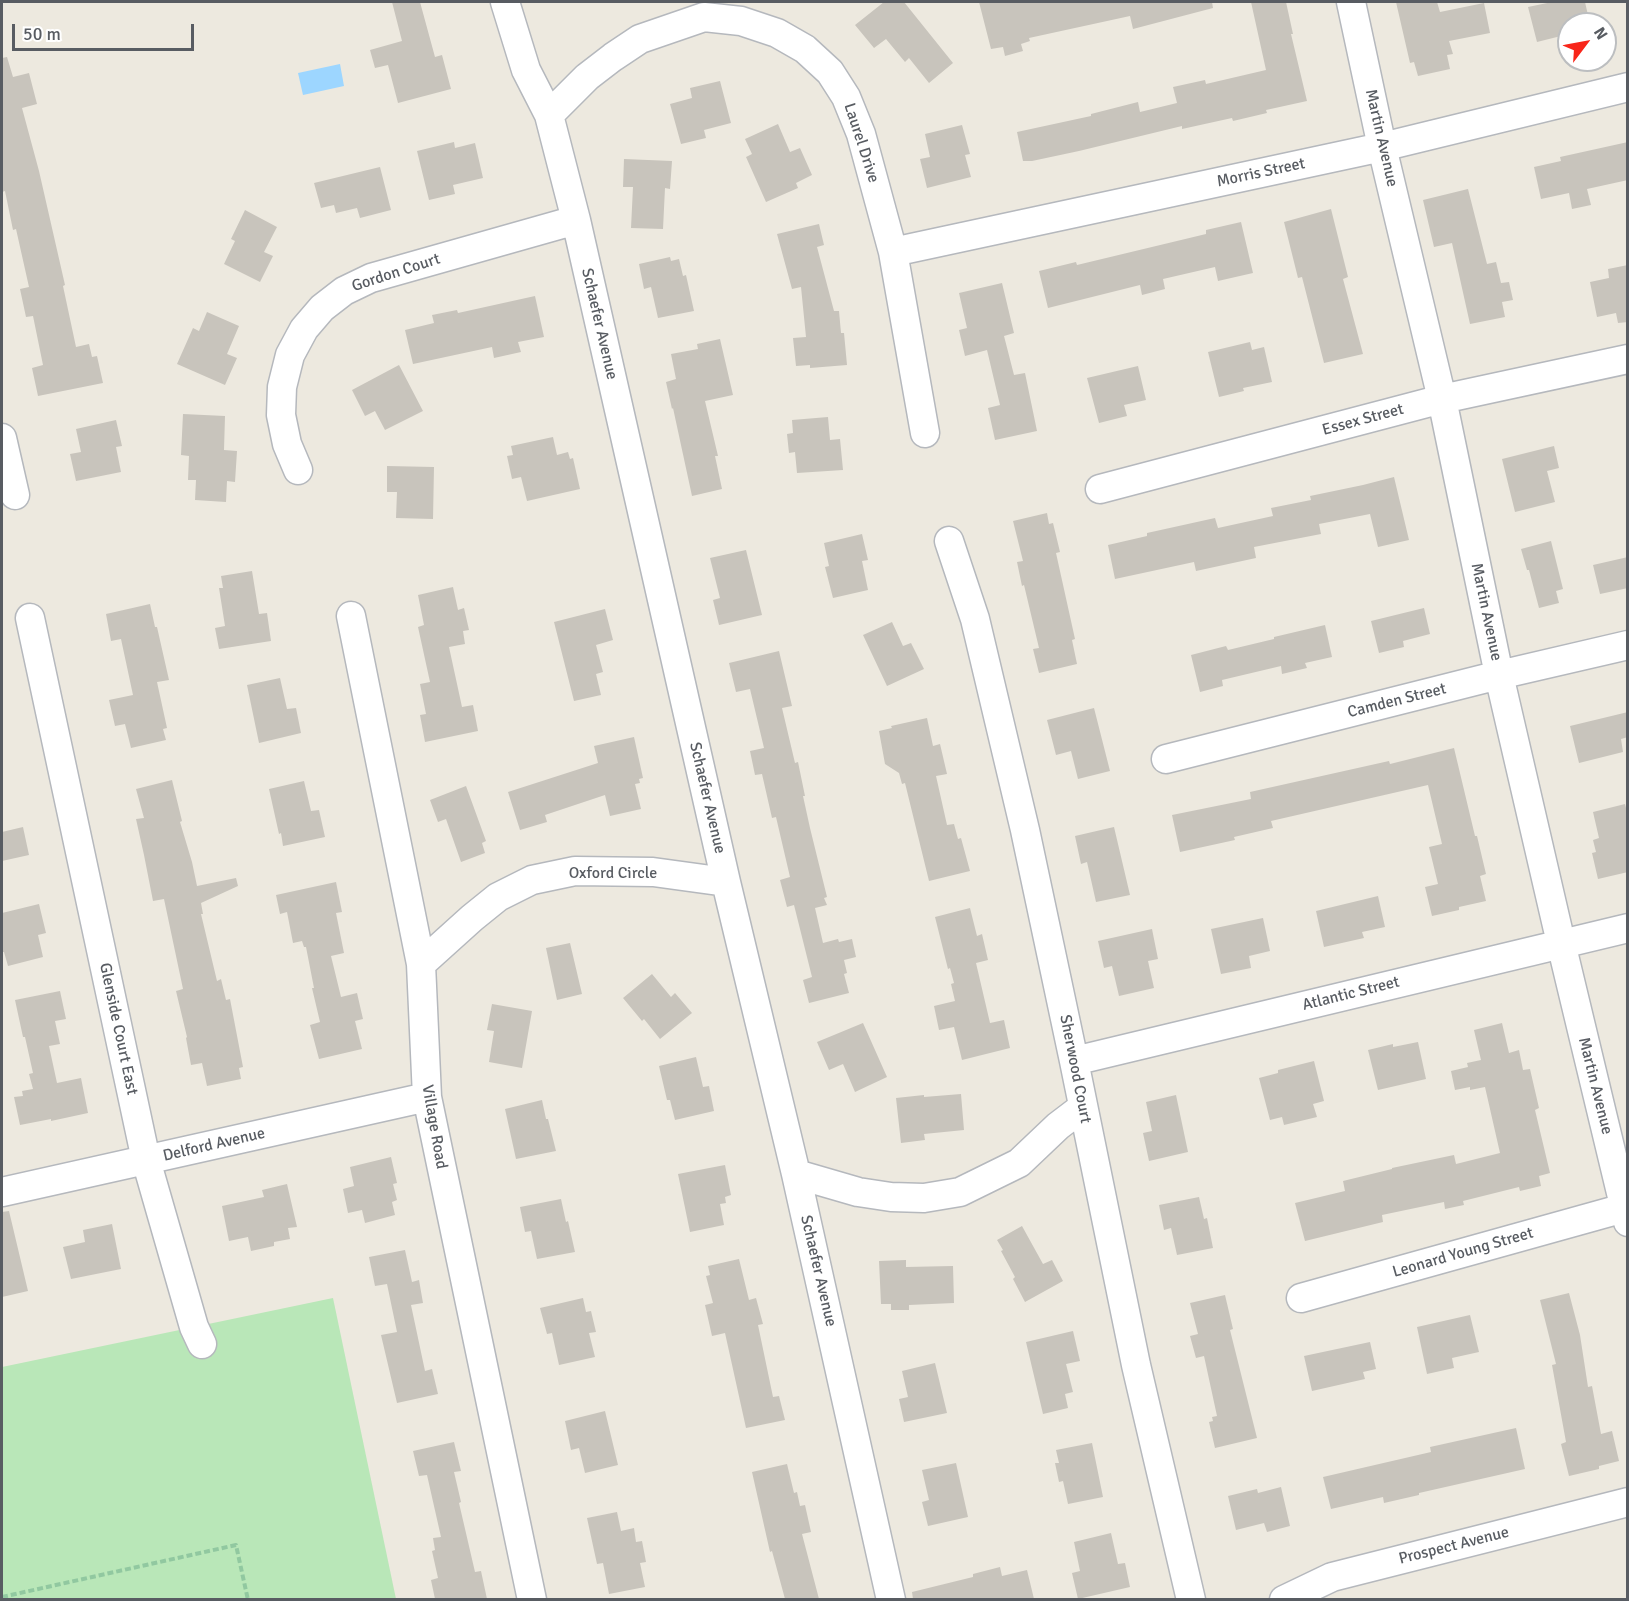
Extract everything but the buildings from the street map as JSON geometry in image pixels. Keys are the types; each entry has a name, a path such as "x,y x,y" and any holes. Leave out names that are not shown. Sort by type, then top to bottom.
{"street":[{"name":"Schaefer Avenue","path":"505,2 526,70 549,115 576,220 726,882 796,1174 891,1599"},
{"name":"Martin Avenue","path":"1351,2 1382,147 1442,399 1499,675 1626,1215"},
{"name":"Laurel Drive","path":"549,115 587,77 640,39 704,17 741,21 777,33 805,49 830,72 846,97 861,134 893,252 925,433"},
{"name":"Morris Street","path":"893,252 1382,147 1628,87"},
{"name":"Gordon Court","path":"298,470 286,444 281,415 282,387 290,356 304,329 322,308 344,291 371,278 576,220"},
{"name":"Essex Street","path":"1100,489 1442,399 1628,359"},
{"path":"2,438 15,495"},
{"name":"Sherwood Court","path":"949,541 978,630 1024,830 1136,1365 1191,1599"},
{"name":"Village Road","path":"351,616 421,964 426,1097 532,1599"},
{"name":"Glenside Court East","path":"30,618 146,1160 194,1327 202,1344"},
{"name":"Camden Street","path":"1166,759 1628,645"},
{"name":"Oxford Circle","path":"421,964 498,897 532,880 575,871 653,872 726,882"},
{"name":"Atlantic Street","path":"1074,1061 1628,928"},
{"name":"Delford Avenue","path":"2,1192 426,1097"},
{"path":"796,1174 858,1191 891,1197 924,1198 960,1192 1019,1163 1058,1126 1083,1107"},
{"name":"Leonard Young Street","path":"1301,1298 1626,1215"},
{"name":"Prospect Avenue","path":"1284,1599 1332,1577 1628,1502"}],"path":[{"path":"2,1597 236,1545 248,1599"}],"green space":[{"path":"333,1298 396,1599 2,1599 2,1367"}],"water":[{"path":"340,64 344,86 303,95 298,73"}]}
